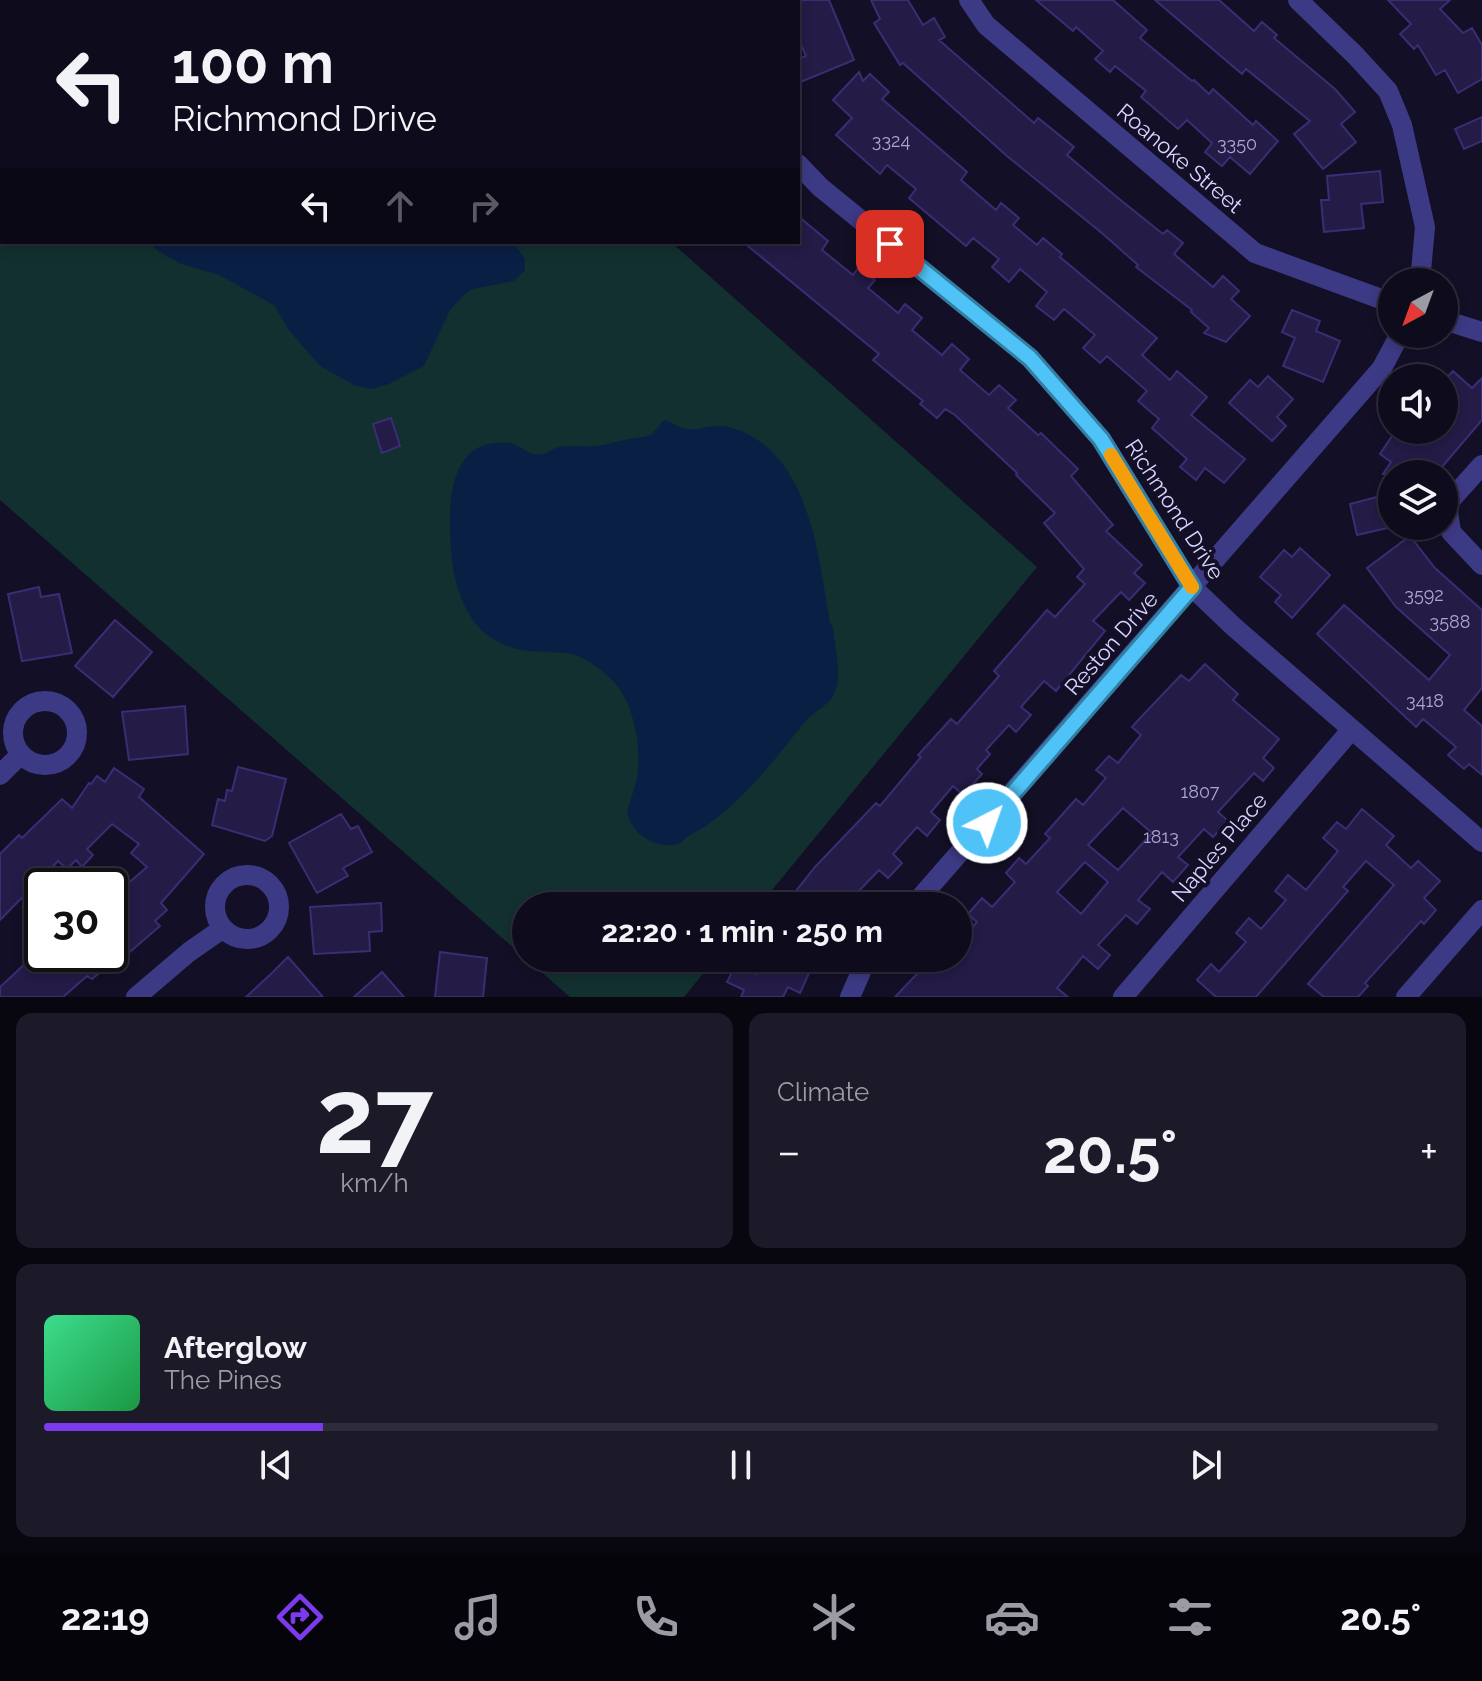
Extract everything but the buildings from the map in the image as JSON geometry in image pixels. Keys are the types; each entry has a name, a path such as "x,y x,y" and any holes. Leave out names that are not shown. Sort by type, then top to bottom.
{"street":[{"name":"Roanoke Street","path":"969,0 986,25 1255,253 1378,298"},
{"path":"1298,0 1388,91 1402,125 1425,227 1421,268"},
{"name":"Richmond Drive","path":"800,166 820,187 1030,358 1101,439 1192,587 1482,842"},
{"path":"1458,324 1482,332"},
{"name":"Reston Drive","path":"925,892 1382,368 1393,348"},
{"path":"1482,465 1447,504 1451,532 1482,565"},
{"name":"Naples Place","path":"1123,997 1352,729"},
{"path":"0,775 20,755"},
{"path":"1406,997 1482,910"},
{"path":"136,997 189,952 222,929"},
{"path":"850,997 861,972"}],"green space":[{"path":"0,244 673,244 1037,567 770,892 512,892 512,946 0,500"},
{"path":"541,972 705,972 684,997 570,997"}],"water":[{"path":"151,244 514,244 525,259 525,270 514,281 472,289 465,294 450,310 424,366 372,389 356,386 320,366 288,329 274,305 219,275 181,264"},
{"path":"664,420 687,429 729,427 756,439 777,457 793,481 814,537 833,628 838,675 830,700 808,718 737,801 705,827 670,845 644,838 628,816 637,777 638,752 631,712 620,689 602,671 578,656 517,649 490,637 481,629 467,610 457,587 450,533 455,478 462,462 473,451 489,444 510,443 539,455 560,447 602,445 651,435"}],"slow traffic":[{"path":"1111,455 1192,587"}],"route":[{"path":"890,244 1030,358 1101,439 1192,587 987,823"}]}
